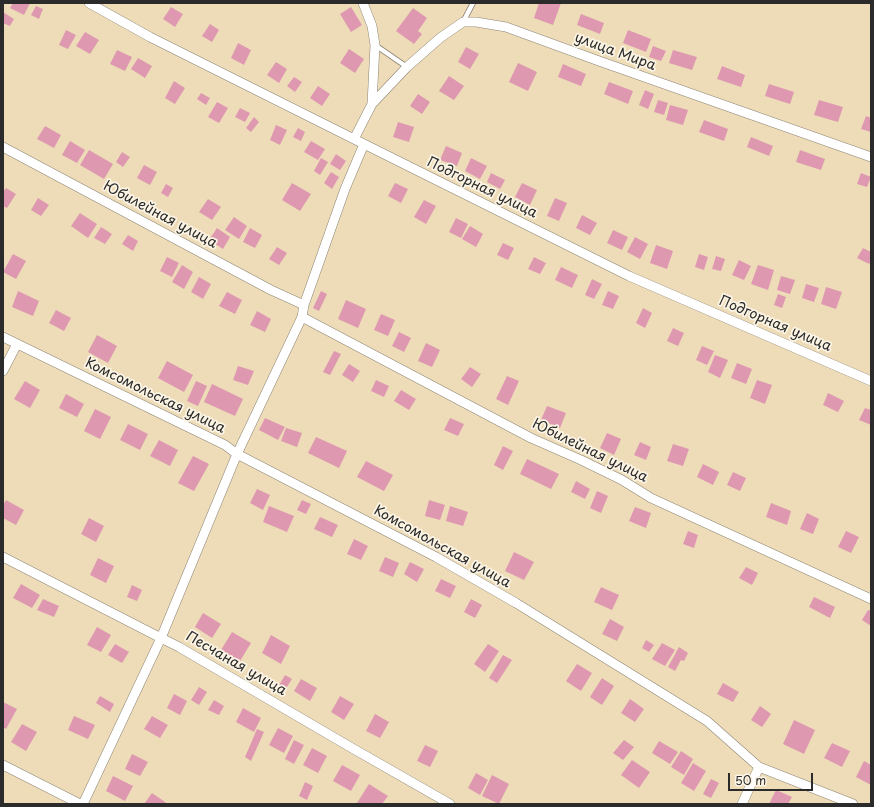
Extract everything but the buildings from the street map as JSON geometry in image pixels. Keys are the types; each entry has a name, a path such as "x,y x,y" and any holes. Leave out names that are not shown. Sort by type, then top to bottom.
{"street":[{"name":"Подгорная улица","path":"89,3 157,40 629,276 871,381"},
{"path":"363,3 372,26 375,45 372,104"},
{"path":"354,139 372,104 407,67 440,38 463,22"},
{"name":"улица Мира","path":"463,22 476,22 506,27 599,62 871,157"},
{"path":"83,804 161,638 237,454 302,317 304,305 345,189 364,144"},
{"name":"Юбилейная улица","path":"3,147 271,290 304,305"},
{"name":"Юбилейная улица","path":"302,317 531,438 595,466 622,480 651,498 871,599"},
{"name":"Комсомольская улица","path":"3,337 225,445 237,454 436,557 516,603 707,721 759,766 853,804"},
{"path":"3,371 17,344"},
{"name":"Песчаная улица","path":"3,557 180,647 450,804"},
{"path":"3,765 80,804"},
{"path":"742,804 759,766"}],"lane":[{"path":"463,22 473,3"},
{"path":"375,45 407,67"}]}
